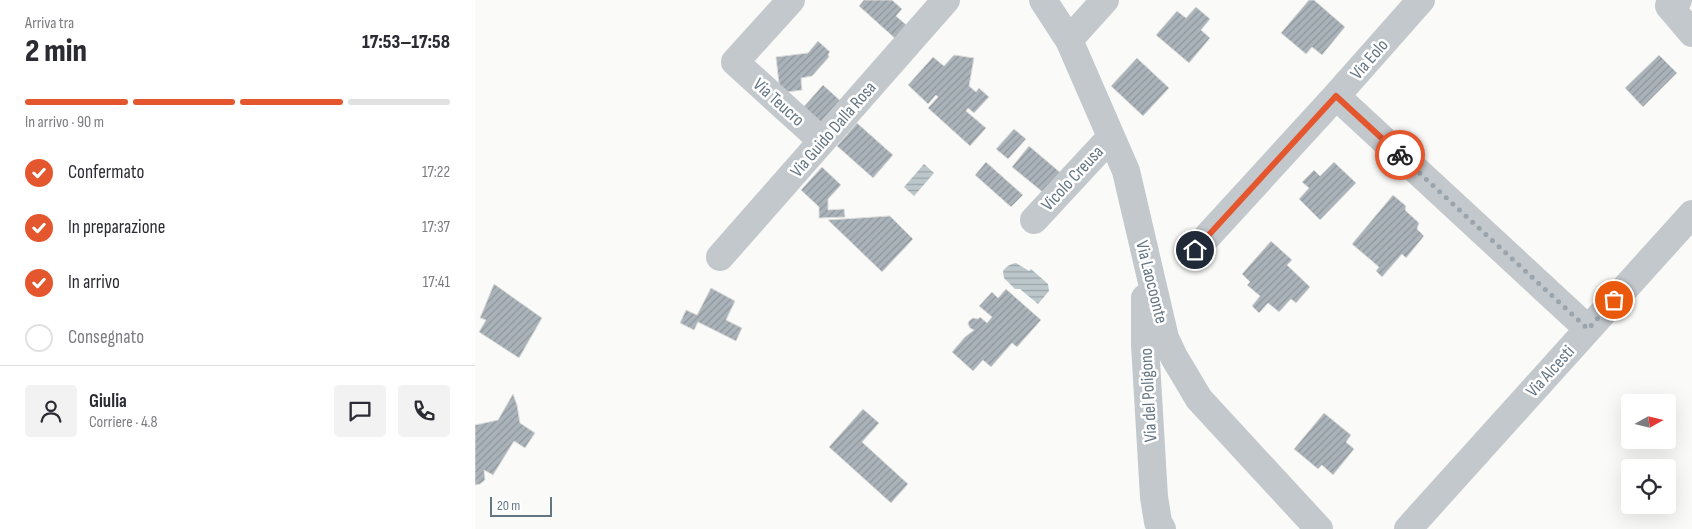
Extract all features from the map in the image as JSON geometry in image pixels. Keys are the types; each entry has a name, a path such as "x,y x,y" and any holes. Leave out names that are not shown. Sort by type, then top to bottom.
{"street":[{"name":"Via Teucro","path":"791,0 735,62 822,141"},
{"name":"Via Guido Dalla Rosa","path":"720,258 946,0"},
{"name":"Via Laocoonte","path":"1043,0 1069,40 1126,171 1145,259 1165,338 1184,375 1199,400 1319,529"},
{"path":"1069,40 1105,0"},
{"name":"Via Eolo","path":"1195,250 1421,0"},
{"path":"1679,0 1669,6 1692,33"},
{"path":"1336,96 1588,329"},
{"name":"Vicolo Creusa","path":"1033,220 1111,136"},
{"name":"Via Alcesti","path":"1408,529 1692,214"},
{"name":"Via del Poligono","path":"1145,259 1145,345 1153,488 1158,522 1162,529"}],"shaded area":[{"path":"924,164 934,173 914,196 904,187"},
{"path":"1016,263 1029,271 1031,269 1048,284 1049,291 1038,304 1020,289 1015,289 1004,278 1003,271"}],"building":[{"path":"864,0 892,0 902,9 896,16 911,29 899,42 859,6"},
{"path":"1309,0 1314,0 1345,27 1322,55 1312,47 1306,54 1281,33"},
{"path":"1196,7 1210,19 1201,30 1210,38 1189,63 1156,35 1177,11 1186,18"},
{"path":"818,41 830,52 828,54 829,57 812,76 801,78 802,90 780,93 776,57 808,53"},
{"path":"954,55 974,58 969,86 976,92 979,88 989,97 974,113 968,108 966,111 986,128 970,146 928,108 938,97 936,95 928,104 908,85 933,57 944,66"},
{"path":"1659,55 1677,73 1643,107 1625,88"},
{"path":"1137,58 1169,88 1143,116 1111,86"},
{"path":"823,85 844,104 821,130 800,111"},
{"path":"857,123 893,155 873,178 837,146"},
{"path":"1014,129 1026,139 1008,159 996,149"},
{"path":"1029,146 1062,174 1045,194 1012,167"},
{"path":"986,162 1023,195 1011,207 975,175"},
{"path":"1334,162 1356,183 1320,220 1299,199 1309,188 1302,182 1314,170 1320,176"},
{"path":"822,167 841,185 828,199 828,210 844,209 845,217 819,218 819,207 801,190"},
{"path":"1393,195 1406,206 1405,210 1419,223 1417,229 1424,236 1406,258 1402,254 1382,277 1376,271 1379,267 1352,244"},
{"path":"890,216 913,239 882,272 828,220"},
{"path":"1271,241 1292,260 1287,265 1310,287 1296,303 1291,299 1279,312 1268,303 1259,313 1252,306 1260,296 1247,285 1250,282 1242,274"},
{"path":"494,284 542,318 519,358 479,332 486,320 480,318"},
{"path":"711,288 735,301 726,320 742,328 736,341 698,322 694,330 680,323 686,310 697,315"},
{"path":"1006,289 1041,320 1017,347 1012,343 991,367 983,360 973,371 952,352 974,330 970,328 969,321 980,317 987,323 992,317 979,306 992,292 998,298"},
{"path":"513,394 520,423 535,433 525,448 514,441 493,475 484,470 485,480 475,485 475,425 498,420"},
{"path":"863,409 879,423 862,442 908,484 891,503 829,447"},
{"path":"1324,413 1351,435 1346,442 1354,449 1333,475 1322,465 1318,469 1294,449"}],"way so far":[{"path":"1400,155 1588,329 1614,300"}],"route":[{"path":"1195,250 1336,96 1400,155"}]}
